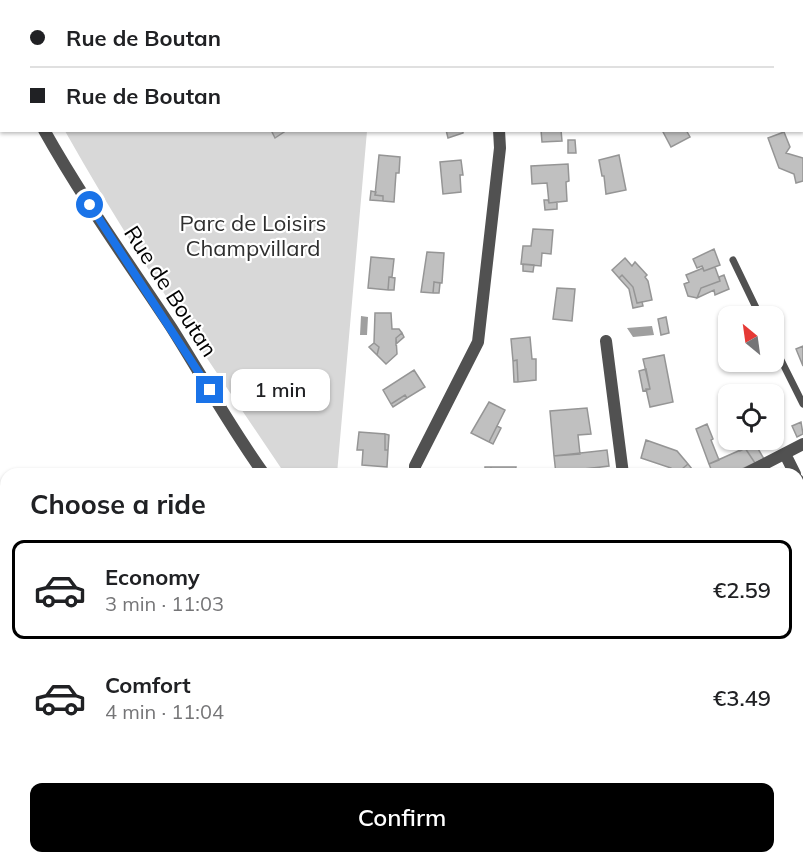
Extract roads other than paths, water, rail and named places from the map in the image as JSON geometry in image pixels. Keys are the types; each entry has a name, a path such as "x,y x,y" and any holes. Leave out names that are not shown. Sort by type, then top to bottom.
{"street":[{"name":"Rue de Boutan","path":"45,132 66,170 174,332 260,468"},
{"path":"415,468 478,342 500,132"},
{"path":"606,341 622,468"},
{"path":"757,468 803,444"},
{"path":"785,454 792,468"}],"lane":[{"path":"733,260 754,306"},
{"path":"784,366 803,404"}],"park label":[{"name":"Parc de Loisirs Champvillard","path":"253,236"}]}
